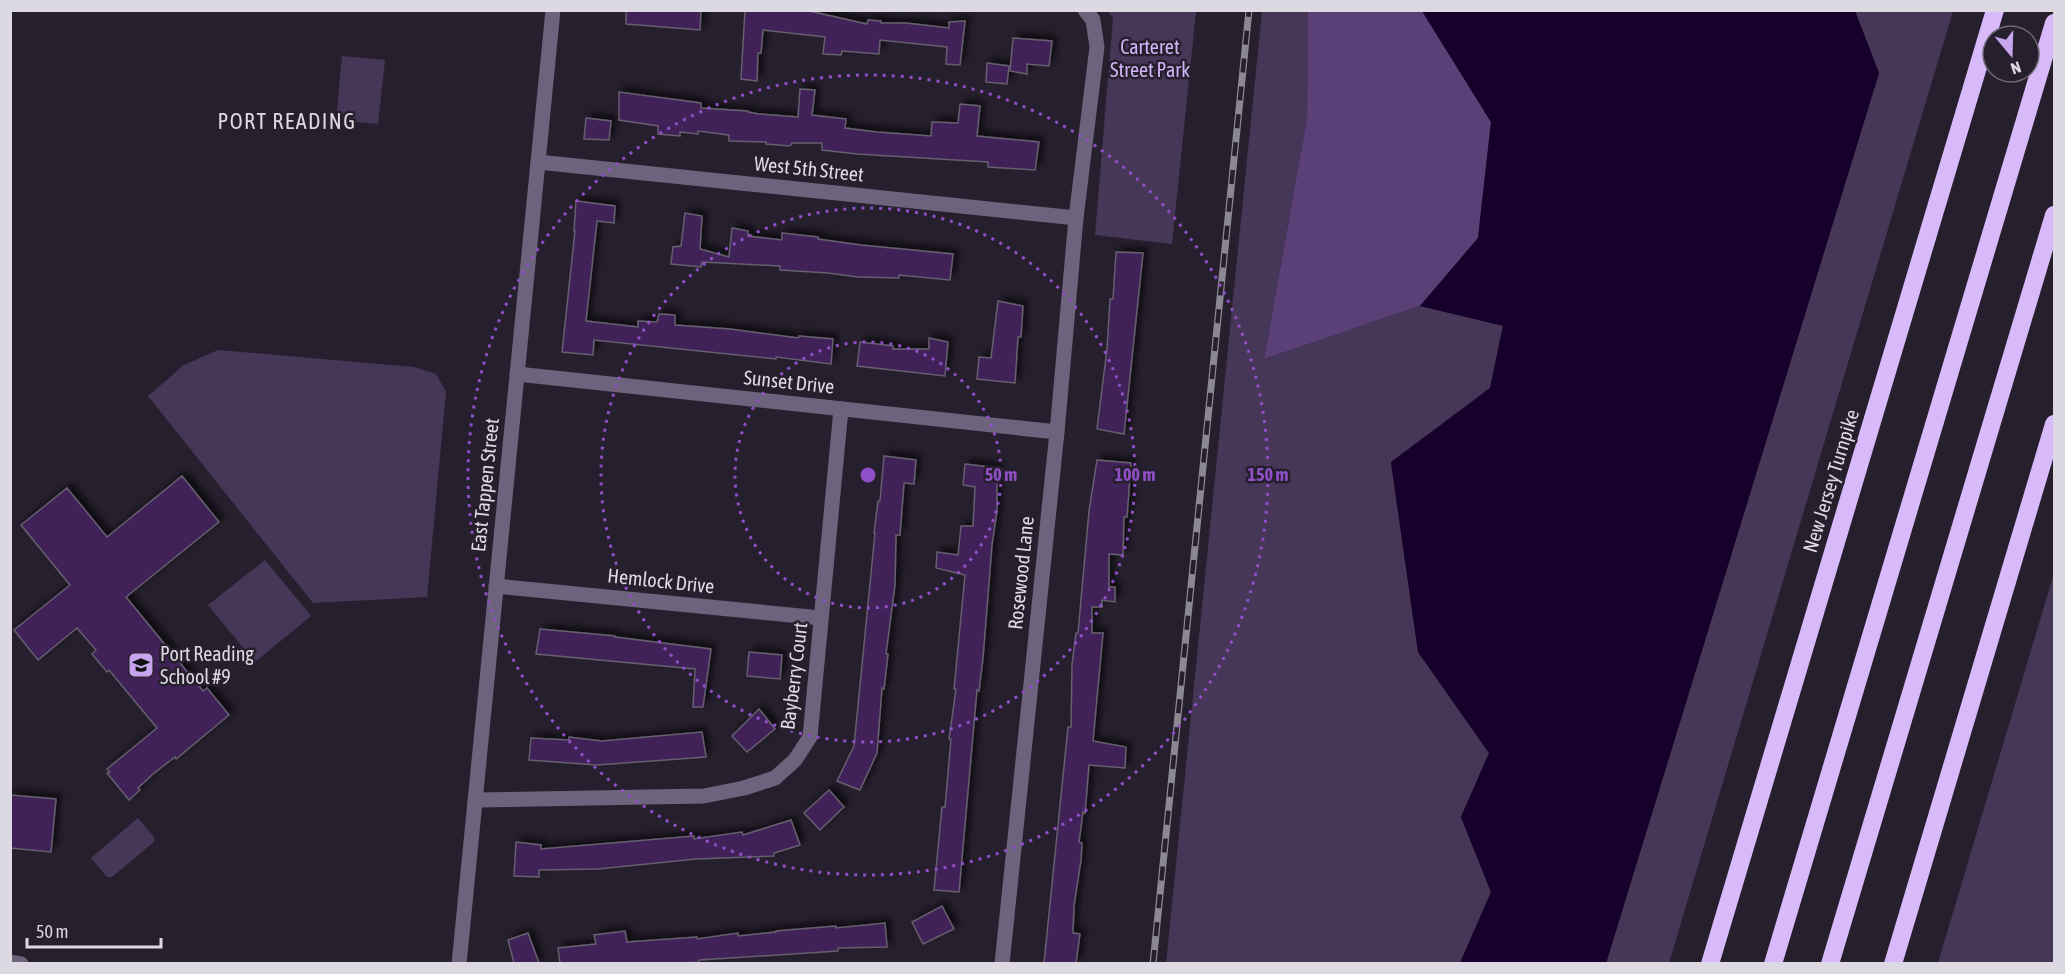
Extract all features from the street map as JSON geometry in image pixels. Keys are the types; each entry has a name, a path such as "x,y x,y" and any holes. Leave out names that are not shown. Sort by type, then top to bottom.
{"highway":[{"name":"New Jersey Turnpike","path":"1710,963 1995,10"},
{"path":"1773,963 2055,23"},
{"path":"1830,963 2055,215"},
{"path":"1893,963 2055,424"}],"street":[{"name":"East Tappen Street","path":"459,963 553,10"},
{"name":"Rosewood Lane","path":"1002,963 1057,432 1076,218 1097,47 1094,20 1085,11"},
{"name":"West 5th Street","path":"538,162 1076,218"},
{"name":"Sunset Drive","path":"517,374 1057,432"},
{"name":"Bayberry Court","path":"475,800 704,796 744,788 775,778 795,760 810,737 841,409"},
{"name":"Hemlock Drive","path":"496,586 821,618"},
{"path":"10,962 21,963"}],"green space":[{"name":"Carteret Street Park","path":"1108,11 1196,11 1172,244 1095,235 1113,18"},
{"path":"1262,11 1308,11 1307,118 1264,359 1420,306 1503,325 1490,388 1391,463 1418,652 1489,753 1461,817 1491,892 1460,963 1166,964"},
{"path":"1855,11 1953,11 1669,963 1606,964 1879,73"},
{"path":"342,56 385,60 378,124 336,120"},
{"path":"218,350 414,367 436,374 446,392 427,597 313,603 148,396 184,365"},
{"path":"265,560 311,616 255,662 208,605"},
{"path":"2054,573 2054,963 1938,963"},
{"path":"138,818 154,837 154,842 112,877 107,877 91,858"}],"shaded area":[{"path":"1308,11 1422,11 1491,122 1478,238 1420,306 1264,359 1307,118"},
{"path":"1422,11 1855,11 1879,73 1606,963 1460,963 1491,892 1461,817 1489,753 1418,652 1391,462 1490,388 1503,326 1420,306 1478,238 1491,122"}],"building":[{"path":"626,10 701,10 700,30 626,24"},
{"path":"745,10 805,10 867,24 868,20 949,28 949,22 965,21 960,65 946,64 947,47 880,40 879,54 842,51 841,55 823,54 825,37 763,30 761,53 758,53 757,81 741,79"},
{"path":"1013,38 1052,41 1049,66 1027,64 1027,74 1010,71"},
{"path":"987,63 1009,66 1007,84 986,82"},
{"path":"800,89 815,90 812,115 846,119 845,128 877,132 931,136 932,122 958,123 960,104 980,106 977,136 1039,142 1035,170 988,167 988,162 822,150 822,143 792,143 790,146 766,144 766,142 729,141 729,135 698,131 698,134 680,132 680,136 658,134 658,126 619,120 619,92 701,103 701,108 798,117"},
{"path":"586,118 611,121 609,140 584,139"},
{"path":"576,201 615,206 614,223 597,221 586,321 638,327 638,321 657,322 659,314 675,315 675,325 730,329 798,338 799,336 833,339 831,364 594,340 593,355 562,352"},
{"path":"685,213 702,216 700,249 729,257 732,228 748,231 748,236 782,240 782,233 861,245 953,254 950,280 899,275 899,278 858,277 780,270 780,266 702,262 701,267 671,264 673,247 681,246"},
{"path":"1116,252 1143,253 1124,434 1097,429 1107,349 1110,299 1113,299"},
{"path":"998,301 1023,306 1015,383 977,379 979,357 991,358"},
{"path":"929,338 948,342 945,376 857,366 860,342 893,346 893,349 929,349"},
{"path":"884,456 916,460 914,484 904,483 900,535 896,535 895,585 884,689 882,688 877,753 860,790 837,781 854,746 874,533 878,501 880,501"},
{"path":"1097,460 1131,463 1127,517 1124,517 1123,555 1109,554 1109,587 1115,587 1115,602 1102,600 1102,607 1092,607 1092,633 1103,633 1093,741 1126,747 1125,768 1089,765 1085,813 1083,812 1079,842 1082,843 1081,860 1074,906 1073,933 1080,934 1076,963 1044,963 1068,727 1071,727 1072,665 1076,633 1078,633 1089,511"},
{"path":"965,464 997,468 997,511 983,658 979,691 977,690 959,892 934,890 942,807 945,807 951,739 949,739 956,689 954,689 965,575 936,568 937,552 958,555 961,526 973,526 975,487 963,485"},
{"name":"Port Reading School #9","path":"182,476 219,522 126,597 203,691 207,688 229,715 176,759 175,757 153,774 129,800 107,773 110,772 107,769 157,728 109,670 107,672 92,654 96,650 77,628 38,660 14,630 70,585 21,525 67,488 107,537"},
{"path":"540,629 711,649 703,707 693,707 695,669 536,654"},
{"path":"749,652 782,655 780,679 747,676"},
{"path":"759,709 775,729 747,752 732,736"},
{"path":"702,732 706,757 597,765 529,760 531,738 569,740 569,737 602,741"},
{"path":"829,790 844,807 820,830 804,813"},
{"path":"10,795 56,799 51,852 10,848"},
{"path":"791,820 800,845 774,853 774,856 696,859 598,869 539,870 539,877 514,876 516,842 541,845 541,849 694,836 694,839 742,832 743,835"},
{"path":"942,906 954,929 923,944 912,922"},
{"path":"885,923 887,947 838,948 838,951 699,960 699,962 560,963 558,948 596,944 594,935 625,931 627,942 697,937 697,939 738,933 738,936"},
{"path":"528,933 539,963 514,963 508,940"}],"railway":[{"path":"1153,964 1249,10"}],"place":[{"name":"Port Reading School #9","path":"141,665"}],"district":[{"name":"PORT READING","path":"287,121"}]}
